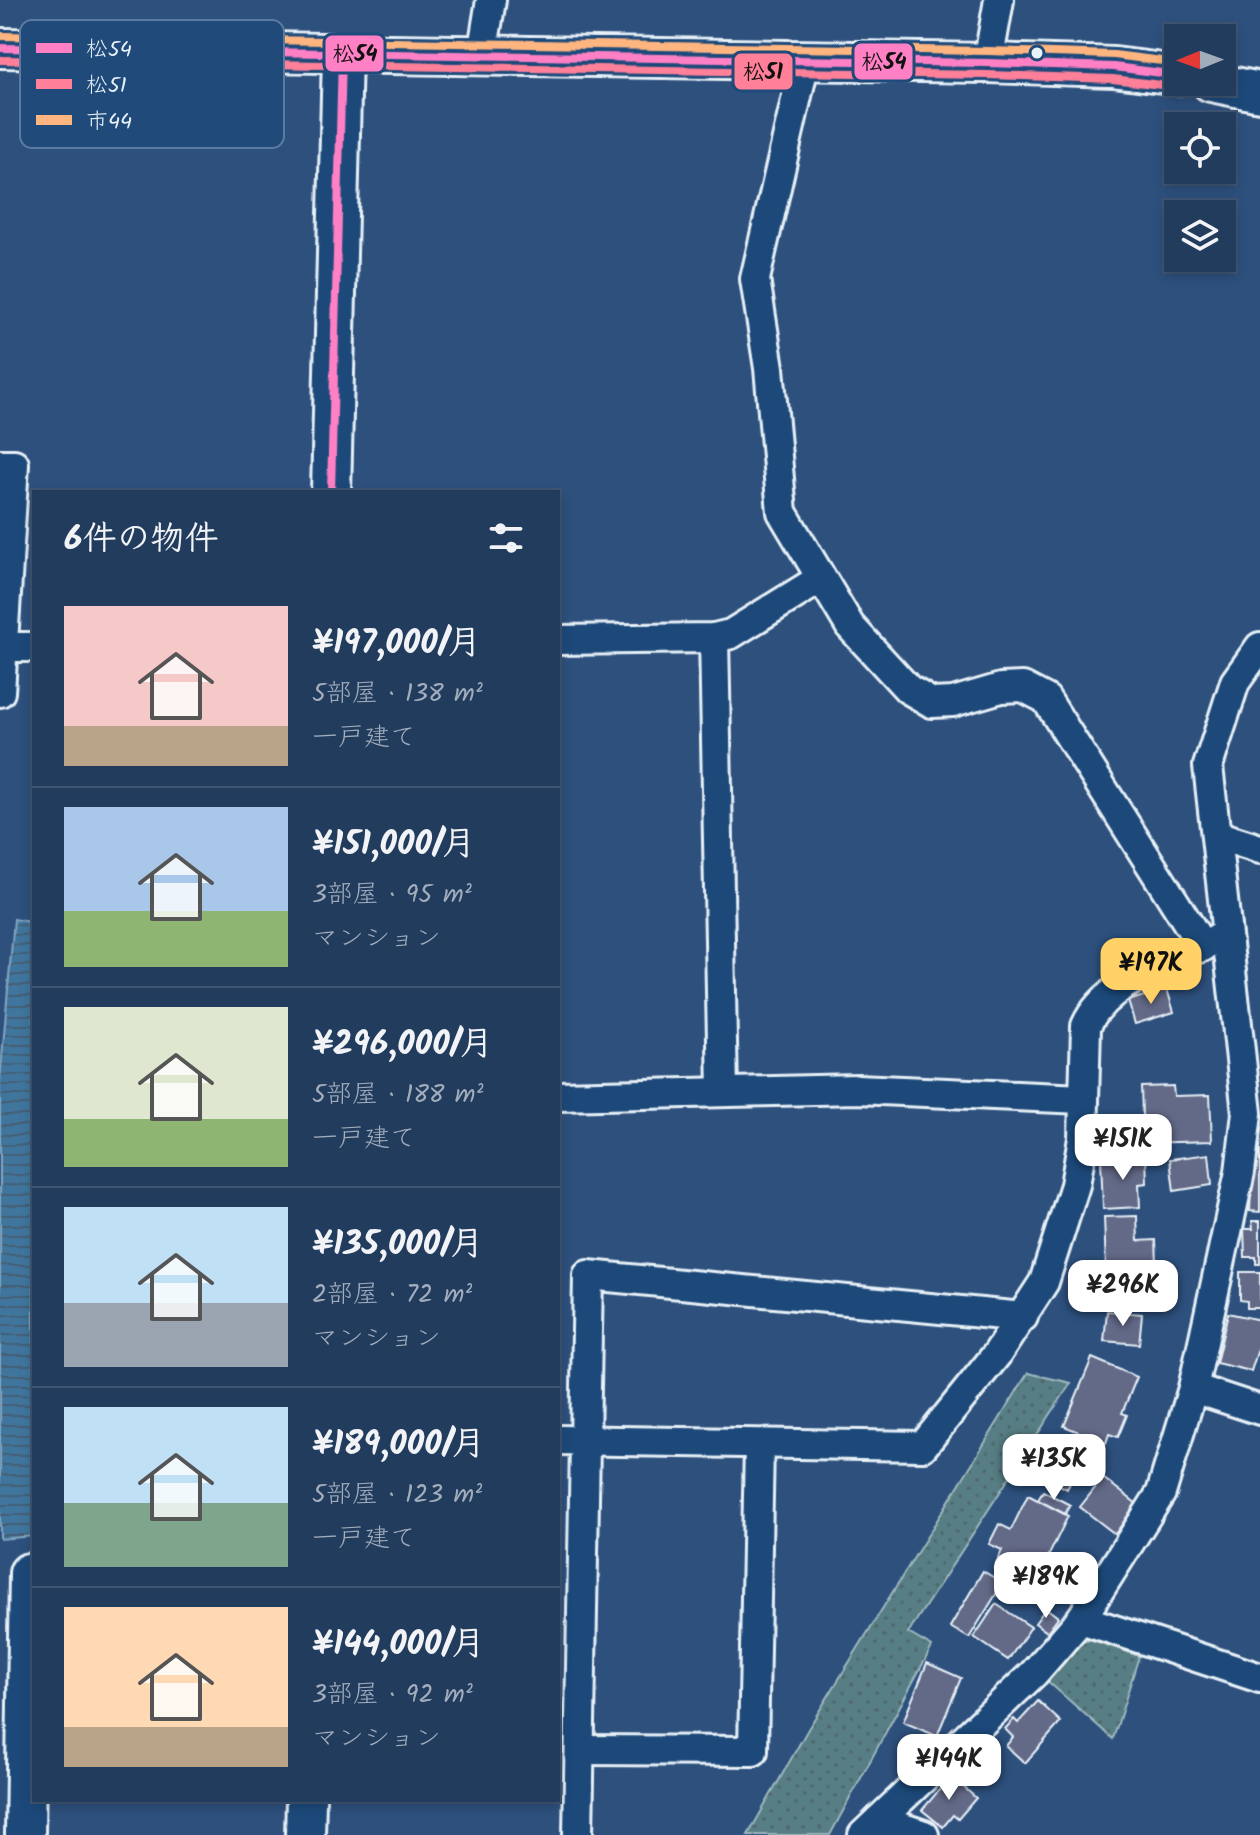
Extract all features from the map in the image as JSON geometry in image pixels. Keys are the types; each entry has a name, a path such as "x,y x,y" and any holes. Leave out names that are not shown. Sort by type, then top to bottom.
{"street":[{"path":"482,55 491,0"},
{"path":"988,63 999,0"},
{"path":"0,48 20,48"},
{"path":"284,54 988,63 1114,67 1164,73"},
{"path":"331,490 342,55"},
{"path":"805,61 755,279 769,368 782,512 820,579 877,659 908,689 932,703 965,700 1001,688 1023,687 1046,699 1214,940"},
{"path":"1236,87 1260,92"},
{"path":"0,464 14,464 0,647 0,692"},
{"path":"560,640 714,638 731,634 820,579"},
{"path":"714,638 723,1092"},
{"path":"0,647 32,647"},
{"path":"871,1828 1034,1673 1081,1619 1161,1493 1193,1388 1254,1115 1214,940 1216,835 1209,785 1211,749 1235,682 1260,647"},
{"path":"1216,835 1260,849"},
{"path":"560,1440 923,1446 1023,1317 1044,1282 1075,1185 1083,1138 1086,1026 1092,1012 1115,991 1214,940"},
{"path":"560,1096 857,1089 1083,1099"},
{"path":"578,1835 588,1275 1023,1317"},
{"path":"1193,1388 1260,1410"},
{"path":"580,1750 753,1751 759,1445"},
{"path":"21,1574 25,1835"},
{"path":"1081,1619 1260,1678"},
{"path":"305,1835 306,1802"},
{"path":"871,1828 924,1835"}],"green space":[{"path":"1028,1373 1071,1383 908,1633 932,1647 830,1835 748,1835 808,1729"},
{"path":"1082,1640 1092,1640 1139,1656 1113,1739 1045,1679"}],"water":[{"path":"14,919 32,923 32,1536 0,1539 0,1081"}],"building":[{"path":"1167,989 1174,1012 1135,1024 1128,1001"},
{"path":"1173,1086 1174,1096 1210,1095 1212,1141 1143,1143 1141,1087"},
{"path":"1253,1151 1260,1151 1260,1212 1250,1211"},
{"path":"1209,1154 1212,1185 1174,1191 1170,1159"},
{"path":"1146,1157 1147,1183 1139,1184 1140,1207 1103,1209 1101,1159"},
{"path":"1137,1216 1138,1241 1156,1240 1157,1263 1150,1263 1151,1293 1107,1295 1104,1217"},
{"path":"1252,1221 1260,1221 1260,1264 1256,1264 1256,1257 1245,1257 1244,1229 1253,1229"},
{"path":"1240,1272 1260,1272 1260,1308 1247,1308 1247,1301 1240,1300"},
{"path":"1107,1311 1142,1314 1139,1344 1104,1341"},
{"path":"1228,1313 1260,1320 1260,1343 1251,1371 1216,1363"},
{"path":"1092,1358 1137,1377 1122,1413 1127,1415 1118,1437 1109,1434 1106,1443 1064,1426"},
{"path":"1053,1437 1085,1454 1067,1489 1034,1472"},
{"path":"1103,1478 1137,1504 1115,1534 1080,1507"},
{"path":"1043,1491 1070,1505 1065,1514 1038,1500"},
{"path":"1028,1495 1068,1516 1047,1559 1056,1563 1048,1579 1037,1573 1030,1586 994,1568 1002,1550 989,1544 999,1524 1011,1530"},
{"path":"983,1571 1003,1583 969,1638 950,1627"},
{"path":"996,1604 1031,1627 1008,1660 974,1637"},
{"path":"1046,1608 1058,1617 1047,1632 1035,1623"},
{"path":"927,1663 961,1678 937,1736 903,1722"},
{"path":"1038,1701 1061,1722 1025,1763 1006,1746 1013,1737 1005,1729 1014,1719 1018,1723"},
{"path":"951,1776 976,1798 958,1819 953,1815 943,1827 922,1810"}],"transit line":[{"name":"市44","path":"0,36 20,36"},
{"name":"市44","path":"284,40 988,51 1114,55 1164,61"},
{"name":"松54","path":"0,48 20,48"},
{"name":"松54","path":"284,52 988,63 1114,67 1164,73"},
{"name":"松54","path":"331,490 342,55"},
{"name":"松51","path":"0,60 20,60"},
{"name":"松51","path":"284,64 988,75 1113,79 1164,85"}]}
